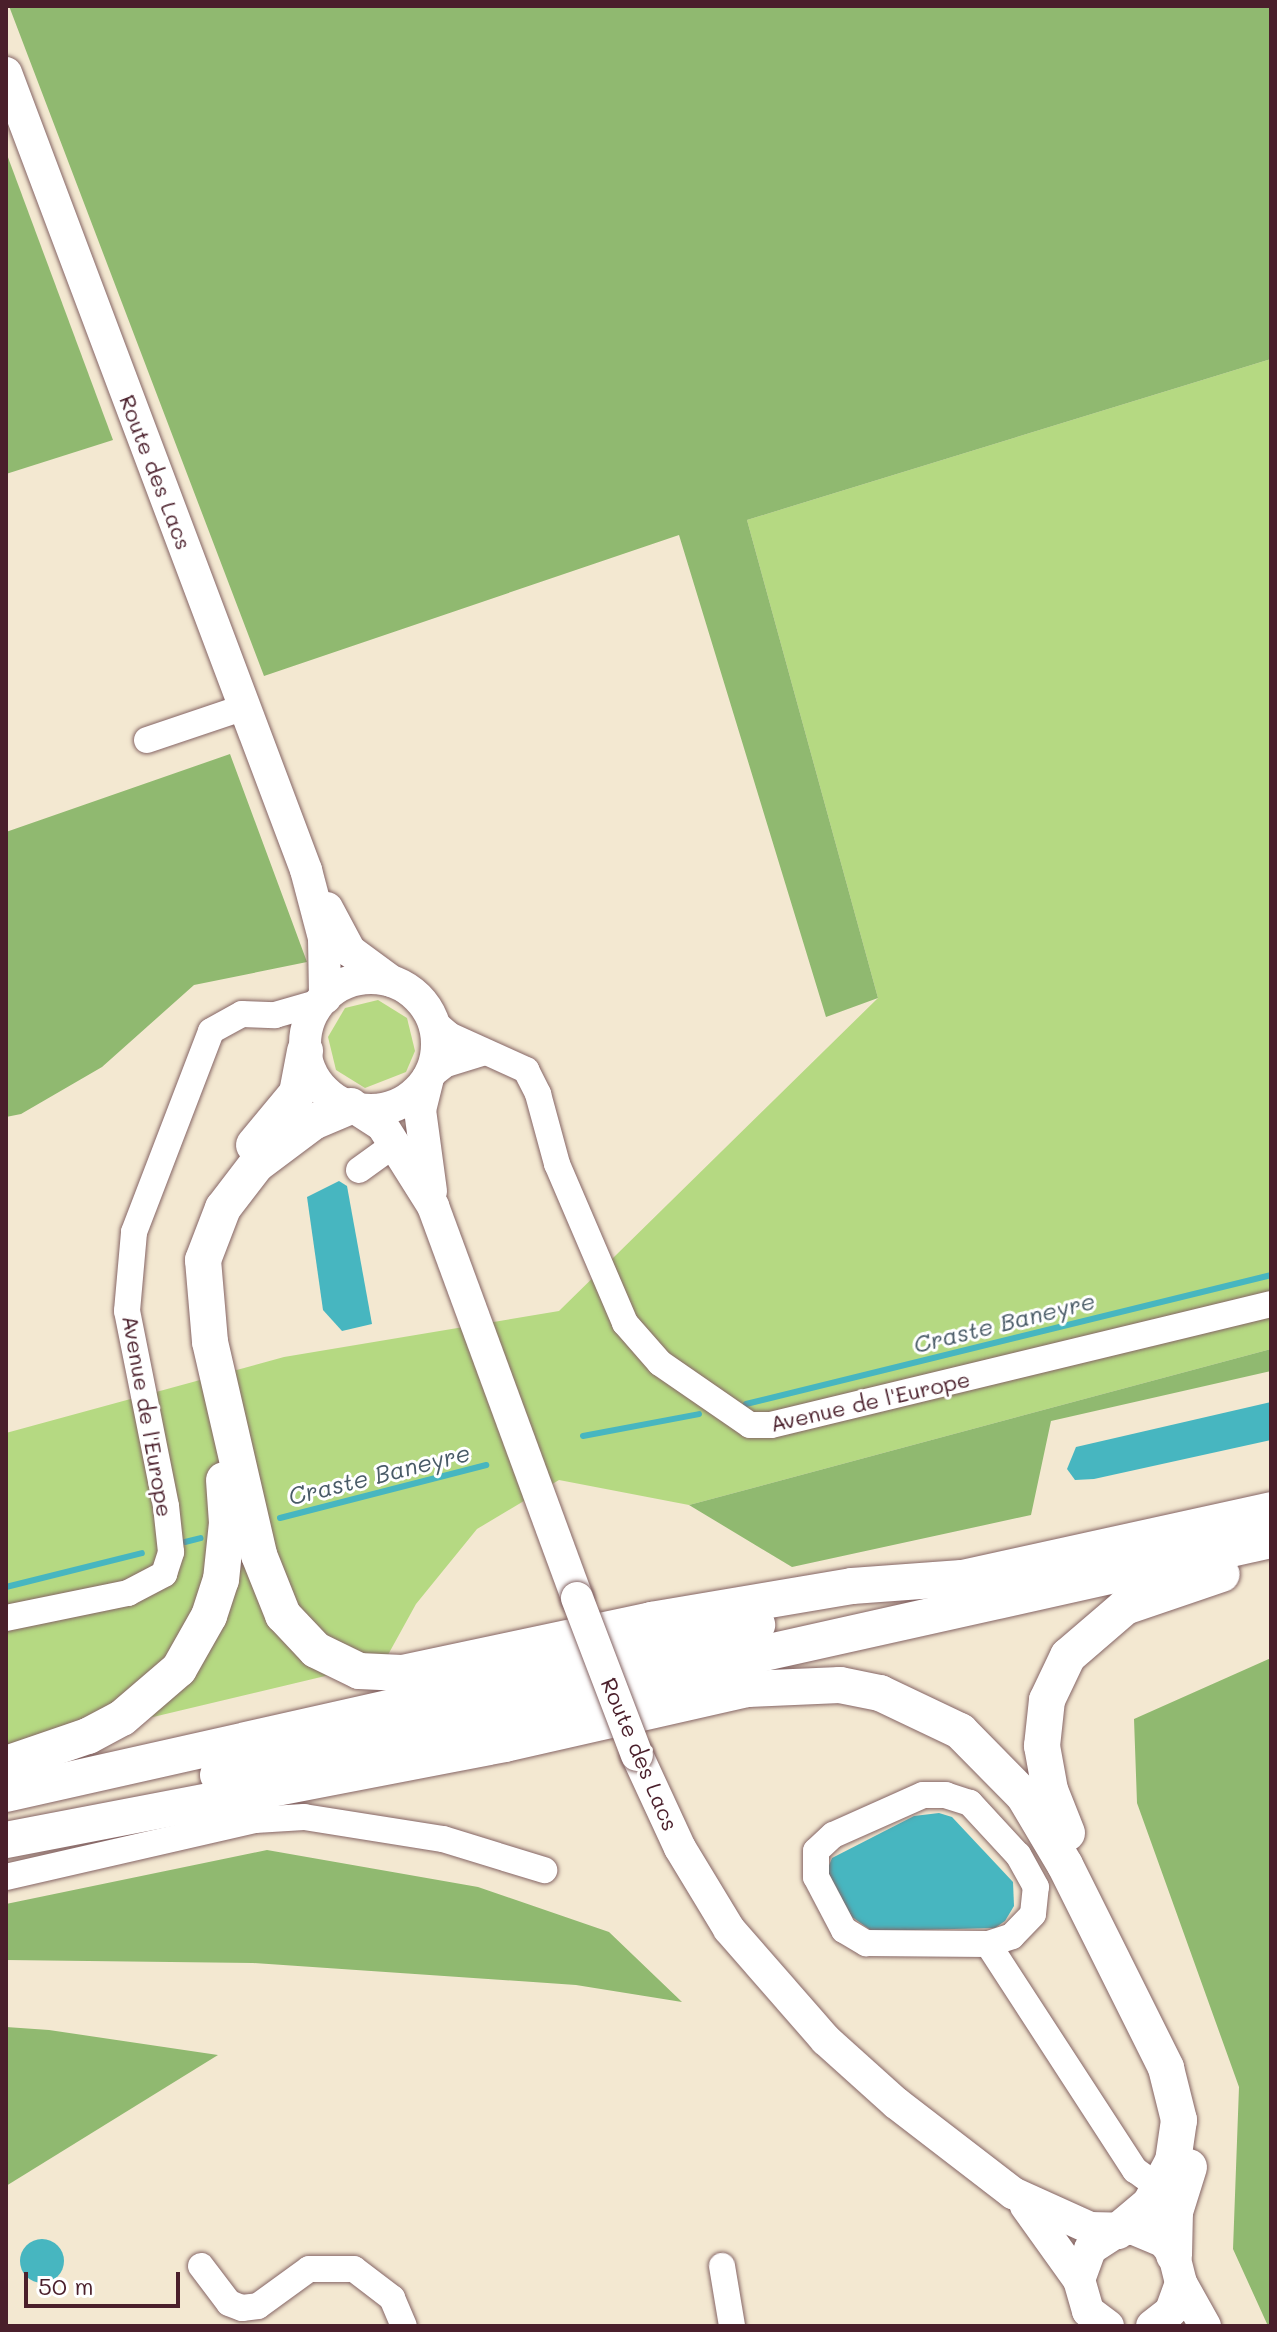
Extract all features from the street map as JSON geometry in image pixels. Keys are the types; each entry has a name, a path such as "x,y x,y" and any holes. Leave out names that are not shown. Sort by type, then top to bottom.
{"highway":[{"path":"6,1764 88,1736 122,1718 179,1669 209,1616 225,1554 226,1492 187,1298 189,1249 224,1178 287,1110 297,1093 305,1048"},
{"path":"354,1108 313,1122 256,1165 223,1208 203,1260 202,1296 210,1342 259,1555 283,1615 316,1650 359,1671 402,1673 651,1620 852,1586 957,1594"},
{"path":"6,1823 957,1594 1271,1510"},
{"path":"6,1794 236,1743 957,1594 1271,1540"},
{"path":"1178,2269 1175,2212 1195,2138 1191,2086 1057,1812 1045,1770 1043,1720 1068,1656 1103,1621 1156,1594 1271,1561"},
{"path":"6,1840 505,1744 748,1689 840,1685 880,1693 960,1731 997,1763 1040,1819 1170,2080 1178,2139 1161,2189 1118,2231"}],"main road":[{"name":"Route des Lacs","path":"6,73 306,870 324,938 322,1000"},
{"name":"Route des Lacs","path":"306,870 350,951 391,981"},
{"path":"352,981 391,981 423,1003 432,1020 435,1059 428,1078 398,1104 354,1108 322,1088 305,1048 310,1017 322,1000 352,981"},
{"name":"Route des Lacs","path":"428,1078 420,1110 433,1206"},
{"name":"Route des Lacs","path":"354,1108 382,1125 433,1206 637,1755 693,1873 769,1981 896,2103 1013,2193 1043,2225 1079,2280 1088,2311 1108,2326"},
{"name":"Route des Lacs","path":"1013,2193 1074,2223 1150,2233 1178,2269 1205,2326"},
{"path":"1079,2280 1090,2249 1118,2231"},
{"path":"1152,2326 1171,2311 1178,2269"}],"street":[{"path":"147,740 245,707"},
{"name":"Avenue de l'Europe","path":"6,1618 142,1589 169,1563 164,1492 129,1322 127,1286 134,1232 211,1031 242,1014 275,1015 322,1000"},
{"path":"275,1015 305,1048"},
{"name":"Avenue de l'Europe","path":"432,1020 483,1053 515,1062 530,1077 557,1164 634,1336 660,1363 750,1425 799,1418 1271,1304"},
{"path":"428,1078 446,1064 483,1053"},
{"path":"359,1170 395,1144"},
{"path":"923,1795 946,1795 970,1803 1018,1855 1036,1887 1033,1914 1012,1936 988,1944 866,1943 844,1930 816,1877 816,1851 833,1835 923,1795"},
{"path":"6,1877 255,1820 304,1817 443,1839 544,1870"},
{"path":"988,1944 1135,2170 1161,2189"},
{"path":"201,2266 229,2303 242,2308 258,2306 309,2269 354,2269 392,2298 404,2326"},
{"path":"722,2266 732,2326"}],"green space":[{"path":"9,6 1271,6 1271,359 747,520 878,998 826,1017 679,535 264,676"},
{"path":"6,152 113,440 6,474"},
{"path":"1271,359 1271,1349 689,1505 559,1480 477,1529 416,1604 384,1662 6,1752 6,1433 284,1357 559,1311 878,998 747,520"},
{"path":"230,754 307,962 194,985 102,1067 21,1114 6,1117 6,832"},
{"path":"378,1000 407,1018 415,1051 406,1072 365,1088 336,1070 328,1037 345,1008"},
{"path":"1271,1349 1271,1371 1051,1421 1031,1515 792,1567 689,1505"},
{"path":"1271,1658 1271,2326 1268,2326 1233,2249 1239,2087 1137,1803 1134,1719"},
{"path":"267,1850 478,1887 609,1932 682,2002 576,1985 253,1963 6,1960 6,1904"},
{"path":"6,2027 49,2030 218,2055 6,2186"}],"water":[{"path":"339,1181 347,1186 372,1324 342,1331 323,1310 307,1197"},
{"path":"1271,1402 1271,1440 1094,1479 1075,1480 1067,1469 1076,1447"},
{"path":"939,1813 952,1817 1013,1882 1014,1906 1005,1921 995,1928 872,1931 852,1917 826,1873 832,1858 914,1816"},
{"path":"42,2239 57,2246 64,2261 57,2276 42,2283 27,2276 20,2261 27,2246"}],"waterway":[{"name":"Craste Baneyre","path":"746,1404 1271,1275"},
{"name":"Craste Baneyre","path":"583,1436 699,1414"},
{"name":"Craste Baneyre","path":"280,1518 486,1465"},
{"name":"Craste Baneyre","path":"185,1542 201,1538"},
{"name":"Craste Baneyre","path":"6,1587 142,1553"}]}
